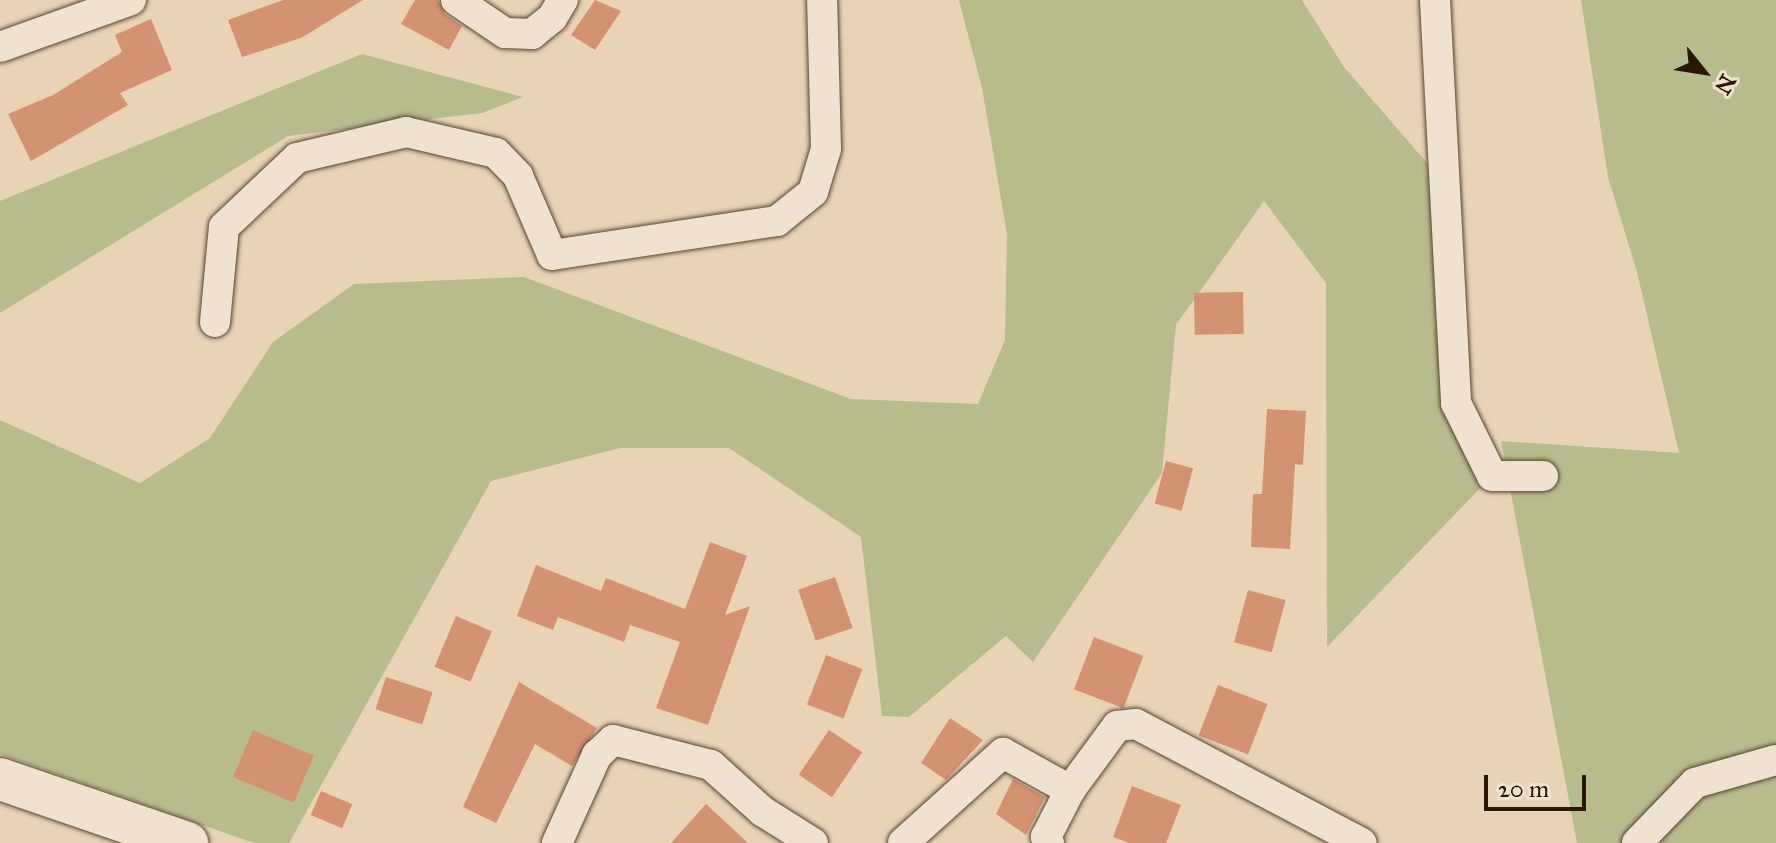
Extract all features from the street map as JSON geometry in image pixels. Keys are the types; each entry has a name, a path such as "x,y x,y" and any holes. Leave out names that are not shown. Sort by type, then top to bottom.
{"main road":[{"path":"0,779 187,843"}],"street":[{"path":"0,47 131,0"},
{"path":"456,0 505,33 532,34 552,18 563,0"},
{"path":"215,322 224,227 297,158 406,132 496,153 518,176 552,255 777,221 813,192 826,149 822,0"},
{"path":"1435,0 1456,403 1492,476 1543,476"},
{"path":"1049,843 1046,837 1070,790 1117,726 1136,724 1362,843"},
{"path":"557,843 597,755 613,740 711,765 762,811 813,843"},
{"path":"903,843 1003,753 1070,790"},
{"path":"1637,843 1695,783 1776,760"}],"green space":[{"path":"959,0 1302,0 1344,67 1434,171 1437,315 1492,476 1327,647 1326,283 1264,201 1176,325 1162,473 1033,662 1006,636 909,717 882,716 861,537 729,448 620,448 491,481 289,843 254,843 0,754 0,420 140,483 210,438 273,342 354,284 524,277 851,399 978,404 1005,340 1007,234 982,88"},
{"path":"1581,0 1776,0 1776,843 1577,843 1501,441 1679,453 1637,272 1608,177"},
{"path":"362,54 523,97 482,113 288,136 0,313 0,201"}],"building":[{"path":"283,0 363,0 301,38 242,57 228,20"},
{"path":"415,0 438,0 445,14 462,26 449,50 401,24"},
{"path":"595,0 621,11 595,50 571,35"},
{"path":"151,19 172,70 120,93 128,105 31,161 8,114 53,95 122,52 115,35"},
{"path":"1243,292 1244,334 1195,335 1194,293"},
{"path":"1267,409 1306,411 1303,465 1295,464 1290,549 1251,547 1253,494 1262,494"},
{"path":"1166,461 1193,468 1182,511 1155,504"},
{"path":"710,542 747,556 725,615 750,606 708,725 656,708 680,642 630,625 624,642 558,617 553,630 517,616 536,565 601,591 606,578 685,609"},
{"path":"835,577 853,628 816,641 798,590"},
{"path":"1248,590 1286,600 1272,652 1234,642"},
{"path":"456,616 492,631 470,682 435,667"},
{"path":"1094,637 1143,656 1123,708 1074,689"},
{"path":"826,655 862,669 843,718 807,704"},
{"path":"386,677 433,692 422,724 375,709"},
{"path":"519,682 597,728 572,766 535,744 496,823 463,807"},
{"path":"1218,685 1267,704 1248,754 1199,735"},
{"path":"950,718 983,740 946,780 921,763"},
{"path":"253,730 314,756 294,803 233,777"},
{"path":"829,730 862,752 832,797 799,775"},
{"path":"1013,779 1045,797 1026,835 996,814"},
{"path":"1132,786 1181,805 1166,843 1129,843 1113,837"},
{"path":"321,791 352,804 342,828 311,815"},
{"path":"706,804 748,843 671,843"}]}
